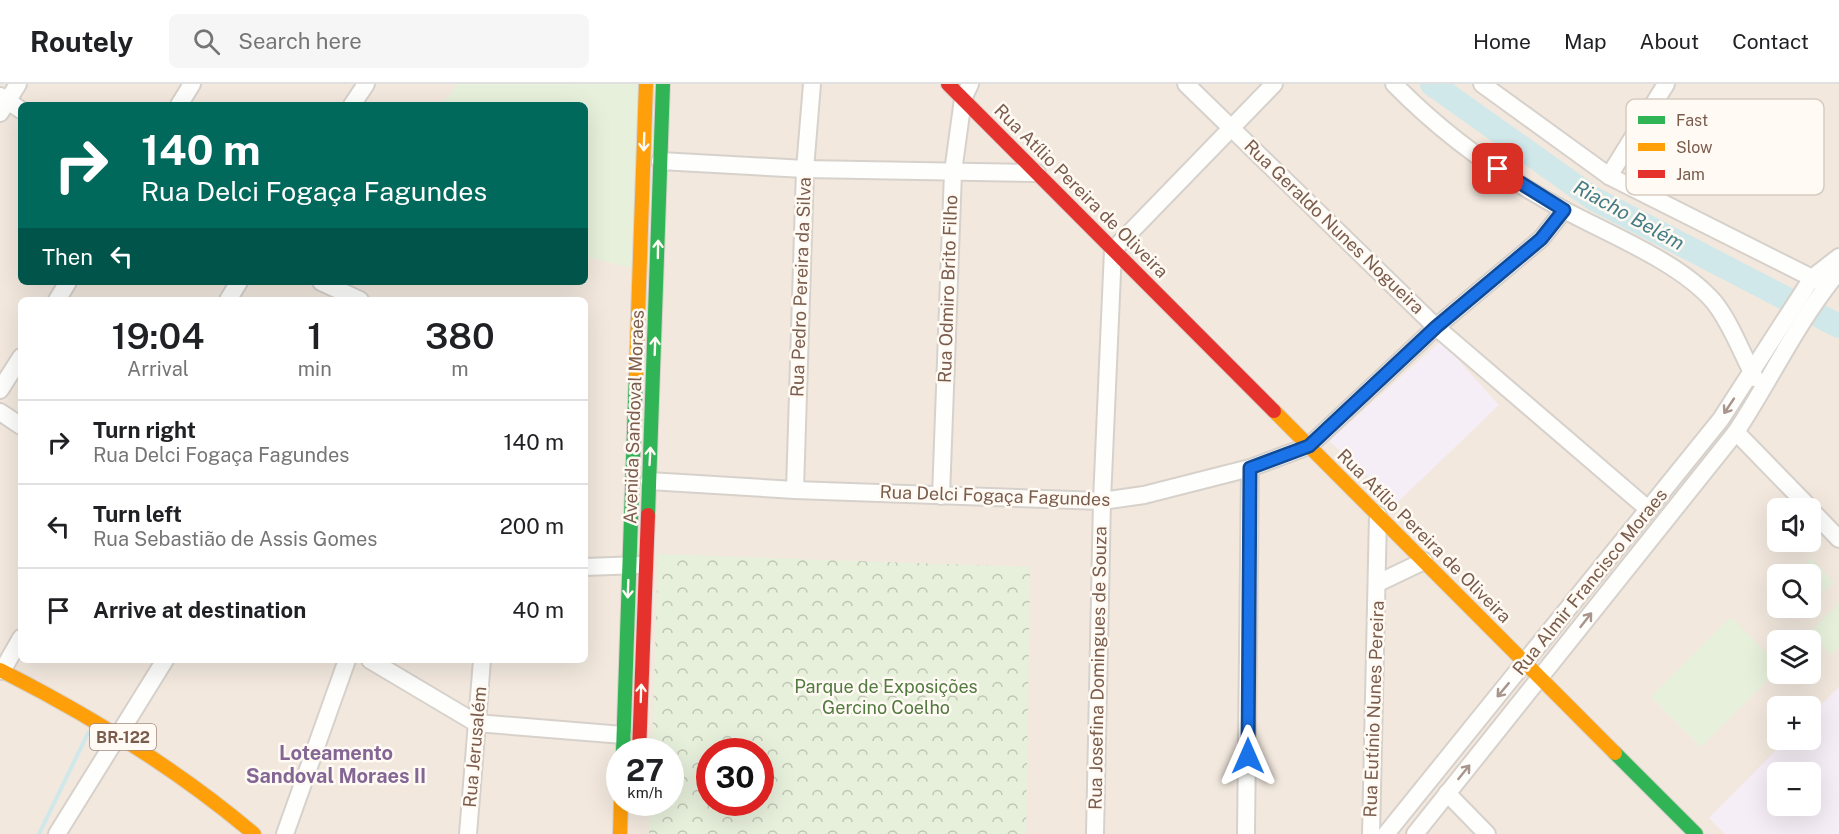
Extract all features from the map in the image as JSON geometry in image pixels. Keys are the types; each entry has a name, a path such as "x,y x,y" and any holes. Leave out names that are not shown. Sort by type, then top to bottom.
{"main road":[{"name":"Avenida Sandoval Moraes","path":"623,738 646,84"},
{"name":"Avenida Sandoval Moraes","path":"640,738 663,84"},
{"name":"Rua Atílio Pereira de Oliveira","path":"948,84 967,92 1037,173 1696,834"},
{"path":"640,284 657,284"},
{"name":"BR-122","path":"1,671 120,735 185,779 233,826 254,834"},
{"path":"620,834 621,816"}],"street":[{"path":"7,105 18,84"},
{"path":"181,102 192,84"},
{"path":"354,102 366,84"},
{"name":"Rua Pedro Pereira da Silva","path":"795,490 805,169 812,84"},
{"name":"Rua Geraldo Nunes Nogueira","path":"1186,84 1436,327 1648,509"},
{"path":"1113,250 1274,84"},
{"path":"1394,84 1442,129 1498,169 1564,210 1682,274 1701,290 1720,312 1763,392"},
{"path":"1482,84 1610,176 1626,185"},
{"path":"1657,99 1666,84"},
{"name":"Rua Odmiro Brito Filho","path":"941,496 952,172 967,92"},
{"path":"1610,176 1626,150"},
{"path":"660,161 805,169 1037,173"},
{"path":"1645,195 1815,288"},
{"name":"Rua Delci Fogaça Fagundes","path":"649,481 795,490 1102,501 1144,495 1250,468 1309,446 1436,327 1541,239 1564,210"},
{"name":"Rua Josefina Domingues de Souza","path":"1095,834 1102,501 1113,250"},
{"path":"1815,288 1839,257"},
{"path":"1815,288 1839,270"},
{"path":"328,285 354,297"},
{"name":"Rua Almir Francisco Moraes","path":"1386,834 1430,776 1525,663 1721,419 1783,321 1815,288"},
{"name":"Rua Almir Francisco Moraes","path":"1415,834 1711,460 1736,432 1763,392 1799,329 1815,288"},
{"path":"0,390 18,362"},
{"path":"0,412 18,424"},
{"path":"1736,432 1799,498"},
{"path":"1246,834 1250,468"},
{"name":"Rua Eutínio Nunes Pereira","path":"1371,834 1378,515"},
{"path":"1821,520 1839,539"},
{"name":"Rua Eutínio Nunes Pereira","path":"1378,583 1424,561"},
{"path":"588,567 646,565"},
{"path":"1,671 18,643"},
{"path":"57,834 163,663"},
{"path":"285,834 346,663"},
{"path":"375,663 476,723 606,741"},
{"name":"Rua Jerusalém","path":"468,834 482,663"},
{"path":"1447,793 1487,834"}],"shaded area":[{"path":"0,84 1839,84 1839,834 0,834"},
{"path":"1441,341 1499,405 1397,503 1329,441"},
{"path":"1839,687 1839,834 1725,834 1709,818 1776,750 1821,750 1821,705"}],"green space":[{"path":"457,84 638,84 631,268 588,257 588,102 442,102 452,93"},
{"name":"Parque de Exposições Gercino Coelho","path":"658,554 1030,567 1026,834 649,834 650,816 684,816 684,738 652,738"},
{"path":"1811,558 1817,564 1805,564"},
{"path":"1821,568 1834,582 1821,595"},
{"path":"1839,603 1839,647 1831,655 1821,645 1821,630 1811,630"},
{"path":"1731,617 1767,654 1767,681 1701,747 1651,697"}],"waterway":[{"name":"Riacho Belém","path":"1432,84 1594,199 1839,326"},
{"path":"39,834 88,733"}],"traffic: fast":[{"path":"648,515 663,84"},
{"path":"623,738 636,373"},
{"path":"1615,753 1696,834"}],"traffic: slow":[{"path":"636,373 646,84"},
{"path":"1274,411 1615,753"},
{"path":"0,670 132,744 194,787 254,834"},
{"path":"620,834 621,816"}],"traffic: jam":[{"path":"948,84 1274,411"},
{"path":"640,738 648,515"}],"district":[{"name":"Loteamento Sandoval Moraes II","path":"336,764"}],"route":[{"path":"1248,756 1250,468 1309,446 1436,327 1541,239 1564,210 1498,169"}]}
